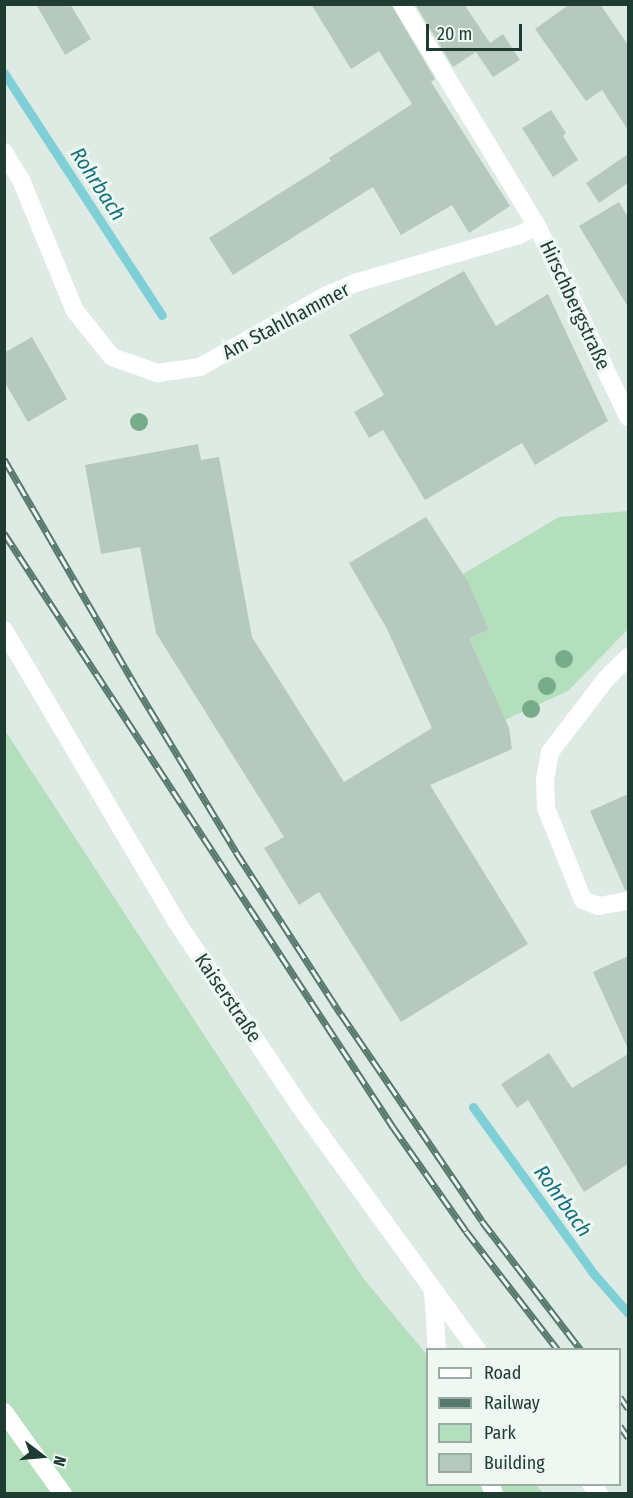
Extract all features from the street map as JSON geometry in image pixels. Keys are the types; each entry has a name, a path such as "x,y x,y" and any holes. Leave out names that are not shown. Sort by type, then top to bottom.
{"street":[{"path":"402,4 537,226"},
{"name":"Am Stahlhammer","path":"4,152 21,180 75,311 112,357 157,373 200,367 325,296 355,283 519,235 537,226"},
{"name":"Hirschbergstraße","path":"537,226 628,417"},
{"name":"Kaiserstraße","path":"4,630 176,921 302,1108 476,1348"},
{"path":"628,657 606,679 550,752 545,779 546,808 583,900 599,906 628,901"},
{"path":"433,1291 437,1348"},
{"path":"4,1412 63,1494"}],"green space":[{"path":"628,511 628,629 568,691 505,720 469,638 489,630 463,574 559,517"},
{"path":"4,729 363,1278 426,1354 426,1486 537,1486 543,1493 5,1493"}],"building":[{"path":"36,4 70,4 91,39 65,55"},
{"path":"311,4 391,4 435,79 431,82 510,206 469,233 452,205 401,235 373,187 233,275 209,238 331,161 329,158 412,104 379,51 351,69"},
{"path":"415,4 464,4 490,43 503,34 520,60 493,77 476,52 453,67"},
{"path":"570,4 600,4 628,45 628,130 602,90 586,101 535,29"},
{"path":"551,110 566,133 563,136 578,160 553,177 522,128"},
{"path":"628,154 628,183 599,203 586,183"},
{"path":"619,202 628,217 628,307 579,226"},
{"path":"464,271 496,326 548,294 608,421 535,465 522,443 425,500 383,430 369,438 354,412 384,395 349,335"},
{"path":"32,337 67,399 28,422 4,381 4,353"},
{"path":"198,444 201,460 219,457 252,637 344,782 432,728 387,629 349,563 426,517 468,582 489,630 469,638 509,728 512,749 430,785 528,944 401,1022 319,892 299,905 264,848 284,837 156,633 140,547 101,554 85,465"},
{"path":"628,794 628,890 625,890 590,811"},
{"path":"628,956 628,1049 593,972"},
{"path":"549,1053 572,1088 628,1054 628,1164 584,1192 528,1100 517,1108 501,1084"}],"waterway":[{"name":"Rohrbach","path":"4,73 162,315"},
{"name":"Rohrbach","path":"473,1107 593,1273 628,1313"}],"railway":[{"path":"4,459 135,685 236,852 341,1014 482,1221 579,1348"},
{"path":"4,533 393,1127 466,1231 556,1348"},
{"path":"621,1398 628,1408"},
{"path":"621,1427 628,1437"}]}
